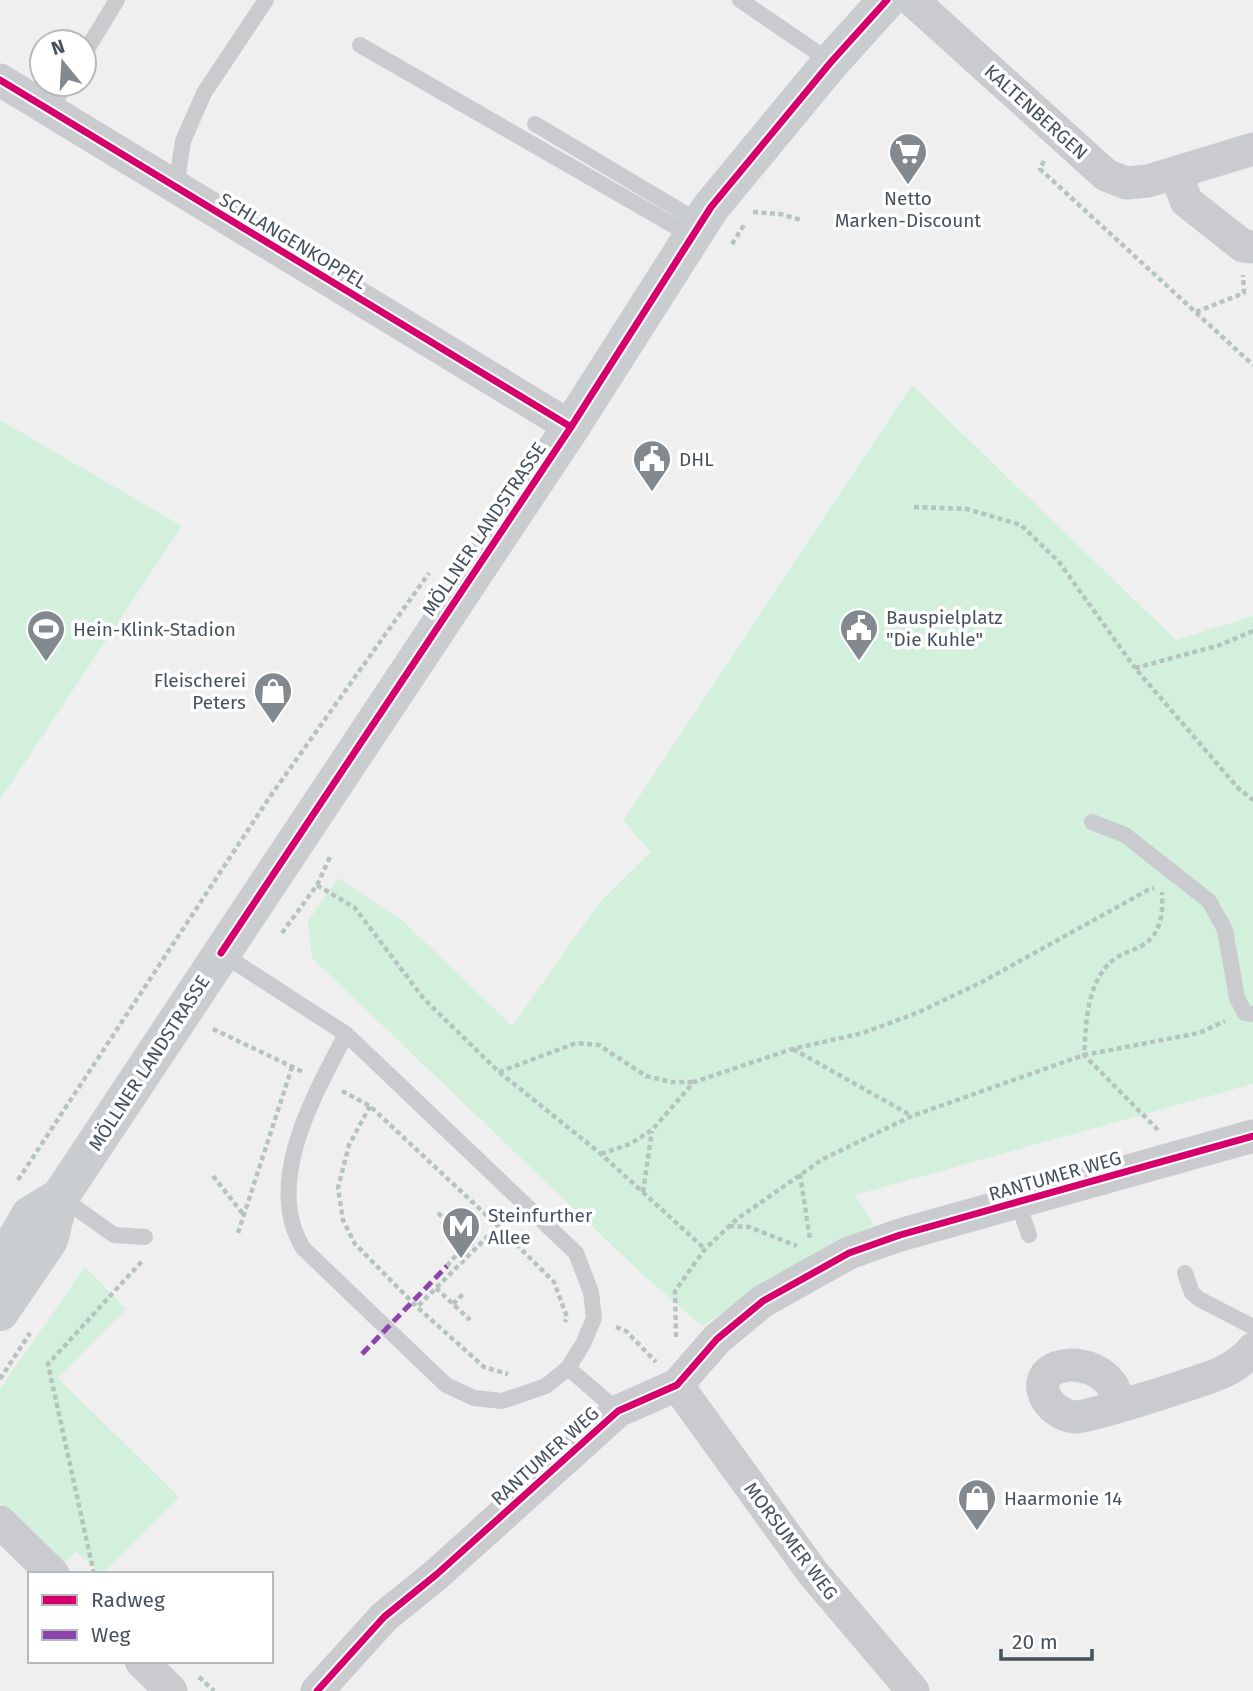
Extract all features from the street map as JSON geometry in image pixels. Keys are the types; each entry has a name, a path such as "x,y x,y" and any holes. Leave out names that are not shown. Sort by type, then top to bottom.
{"street":[{"name":"MÖLLNER LANDSTRASSE","path":"0,1312 49,1240 60,1197 571,427 696,230 724,191 831,62 887,0"},
{"name":"KALTENBERGEN","path":"912,0 1106,175 1126,183 1148,181 1253,149"},
{"name":"SCHLANGENKOPPEL","path":"0,80 28,88"},
{"name":"SCHLANGENKOPPEL","path":"59,98 176,187 571,427"},
{"path":"1177,174 1186,201 1248,247"},
{"name":"RANTUMER WEG","path":"317,1691 384,1617 437,1574 618,1411 677,1385 716,1339 816,1262 900,1235 1253,1136"},
{"name":"MÖLLNER LANDSTRASSE","path":"0,1267 30,1215 60,1197"},
{"path":"1119,1405 1222,1372 1245,1359 1253,1349"},
{"name":"MORSUMER WEG","path":"677,1385 813,1573 913,1691"},
{"path":"0,1522 50,1572"},
{"path":"143,1663 171,1691"}],"lane":[{"path":"98,31 117,0"},
{"path":"176,187 183,141 204,93 266,0"},
{"path":"740,0 831,62"},
{"path":"360,45 696,230"},
{"path":"535,124 696,230"},
{"path":"1092,822 1125,835 1209,901 1225,930 1237,998 1249,1013"},
{"path":"221,953 346,1034 576,1254 592,1292 593,1318 583,1344 568,1368 546,1387 502,1401 474,1398 446,1385 303,1248 295,1234 290,1217 288,1185 302,1132 322,1081 346,1034"},
{"path":"60,1197 114,1235 145,1237"},
{"path":"1018,1203 1029,1235"},
{"path":"1185,1273 1192,1293 1199,1299 1253,1327"},
{"path":"568,1368 618,1411"}],"path":[{"path":"1059,132 1040,169 1253,365"},
{"path":"753,212 801,220"},
{"path":"1196,312 1244,293 1248,247"},
{"path":"914,508 967,509 1020,525 1059,562 1135,668 1238,788 1253,800"},
{"path":"15,1184 269,798 432,568"},
{"path":"1135,668 1220,645 1253,631"},
{"path":"317,885 355,908 424,999 499,1072 601,1154 705,1249"},
{"path":"499,1072 576,1043 599,1045 646,1076 671,1082 694,1082 792,1049 863,1033 919,1012 982,982 1148,890 1162,887 1163,906 1158,932 1143,945 1123,952 1114,959 1094,988 1088,1009 1084,1055 1184,1156"},
{"path":"677,1385 675,1291 705,1249 729,1226 823,1159 912,1116 1084,1055 1199,1033 1249,1013"},
{"path":"214,1029 370,1106 554,1282 566,1317 564,1326"},
{"path":"792,1049 912,1116"},
{"path":"238,1233 292,1066"},
{"path":"601,1154 630,1144 652,1130 694,1082"},
{"path":"370,1106 349,1145 338,1188 343,1220 355,1244 417,1307 484,1367 508,1374 520,1370"},
{"path":"643,1193 652,1130"},
{"path":"800,1174 804,1208 816,1262"},
{"path":"213,1177 244,1214"},
{"path":"438,1213 475,1249"},
{"path":"445,1231 448,1223"},
{"path":"417,1307 498,1226"},
{"path":"729,1226 749,1227 777,1236 816,1262"},
{"path":"94,1572 48,1364 149,1254"},
{"path":"447,1266 457,1254 464,1260"},
{"path":"436,1288 470,1320"},
{"path":"453,1304 464,1293"},
{"path":"566,1317 576,1321 593,1318 626,1331 677,1385"}],"green space":[{"path":"912,385 1176,640 1253,616 1253,1084 855,1195 874,1225 785,1271 702,1326 642,1274 312,958 308,921 338,878 404,922 512,1026 599,903 651,852 623,821"},
{"name":"Hein-Klink-Stadion","path":"0,420 182,526 0,800"},
{"path":"85,1267 126,1309 58,1378 179,1497 104,1572 100,1572 76,1552 63,1564 0,1502 0,1389"}],"marked path":[{"path":"362,1354 447,1266"}],"cycle path":[{"path":"221,953 571,427 711,207 831,62 887,0"},
{"path":"0,80 571,427"},
{"path":"317,1691 384,1617 437,1574 618,1411 677,1385 717,1339 763,1301 849,1253 900,1235 1253,1136"}],"place":[{"name":"Netto Marken-Discount","path":"908,186"},
{"name":"DHL","path":"652,493"},
{"name":"Bauspielplatz \"Die Kuhle\"","path":"859,662"},
{"name":"Hein-Klink-Stadion","path":"46,663"},
{"name":"Fleischerei Peters","path":"273,725"},
{"name":"Steinfurther Allee","path":"461,1260"},
{"name":"Haarmonie 14","path":"977,1532"}]}
